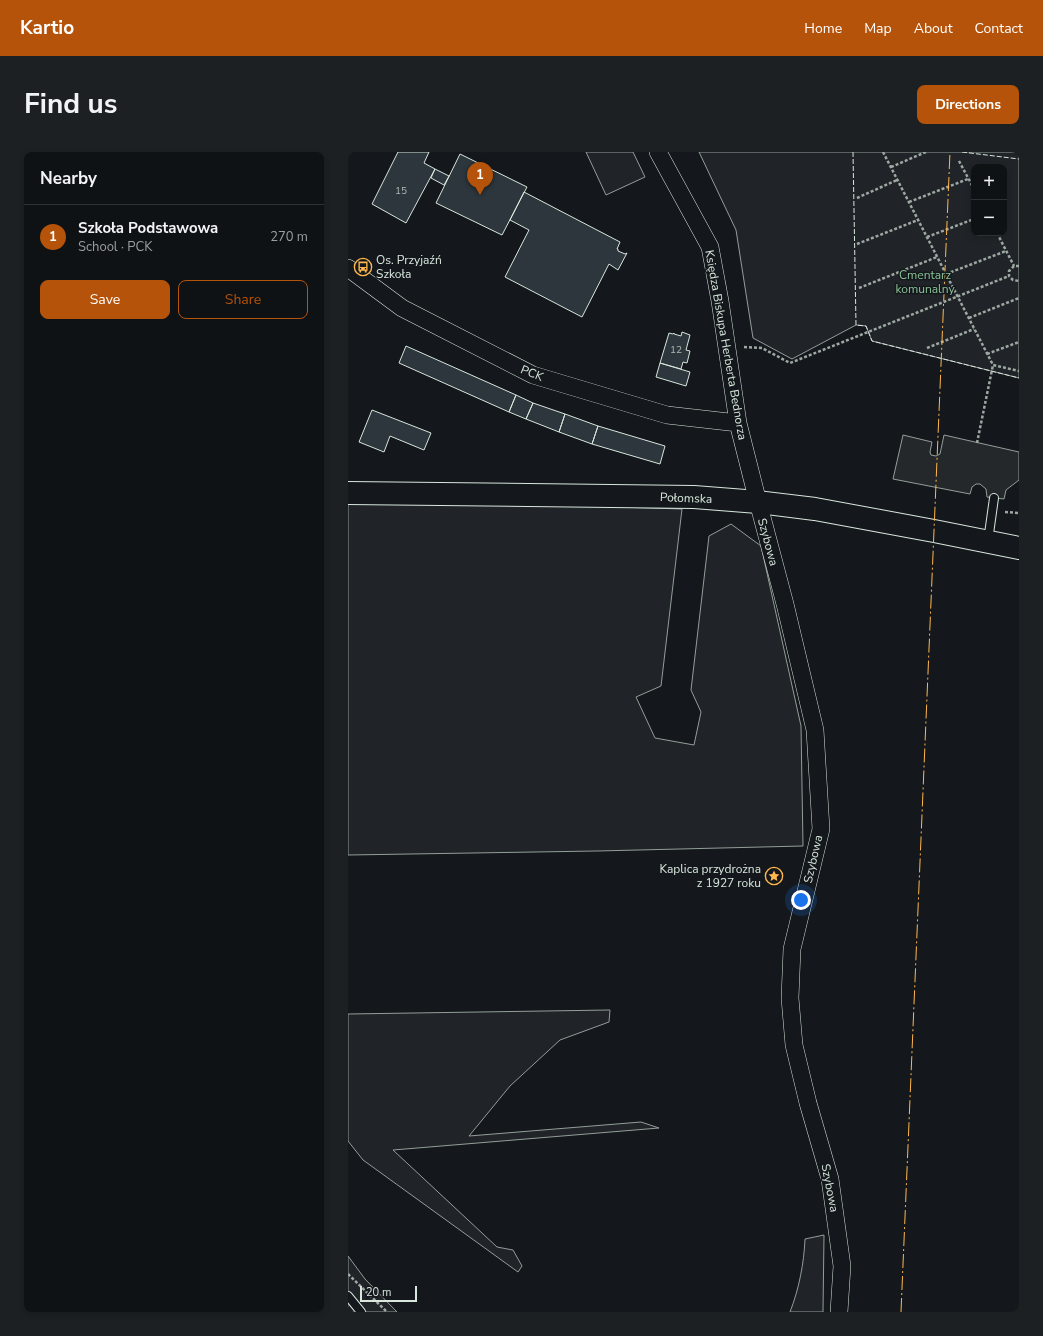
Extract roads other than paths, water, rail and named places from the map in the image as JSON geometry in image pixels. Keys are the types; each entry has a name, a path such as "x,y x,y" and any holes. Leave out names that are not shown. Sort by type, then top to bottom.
{"street":[{"name":"Księdza Biskupa Herberta Bednorza","path":"658,152 710,246 720,301 738,423 758,502"},
{"name":"PCK","path":"348,268 402,308 532,375 667,415 738,423"},
{"name":"Połomska","path":"348,493 694,497 758,502 815,509 1019,548"},
{"name":"Szybowa","path":"758,502 785,604 815,730 821,829 792,949 790,998 794,1045 808,1103 830,1179 842,1266 839,1312"}],"lane":[{"path":"988,541 994,498"},
{"path":"348,1296 361,1312"}],"place":[{"name":"Szkoła Podstawowa","path":"480,195"},
{"name":"Os. Przyjaźń Szkoła","path":"363,267"},
{"name":"Kaplica przydrożna z 1927 roku","path":"774,876"}],"park label":[{"name":"Cmentarz komunalny","path":"925,282"}]}
